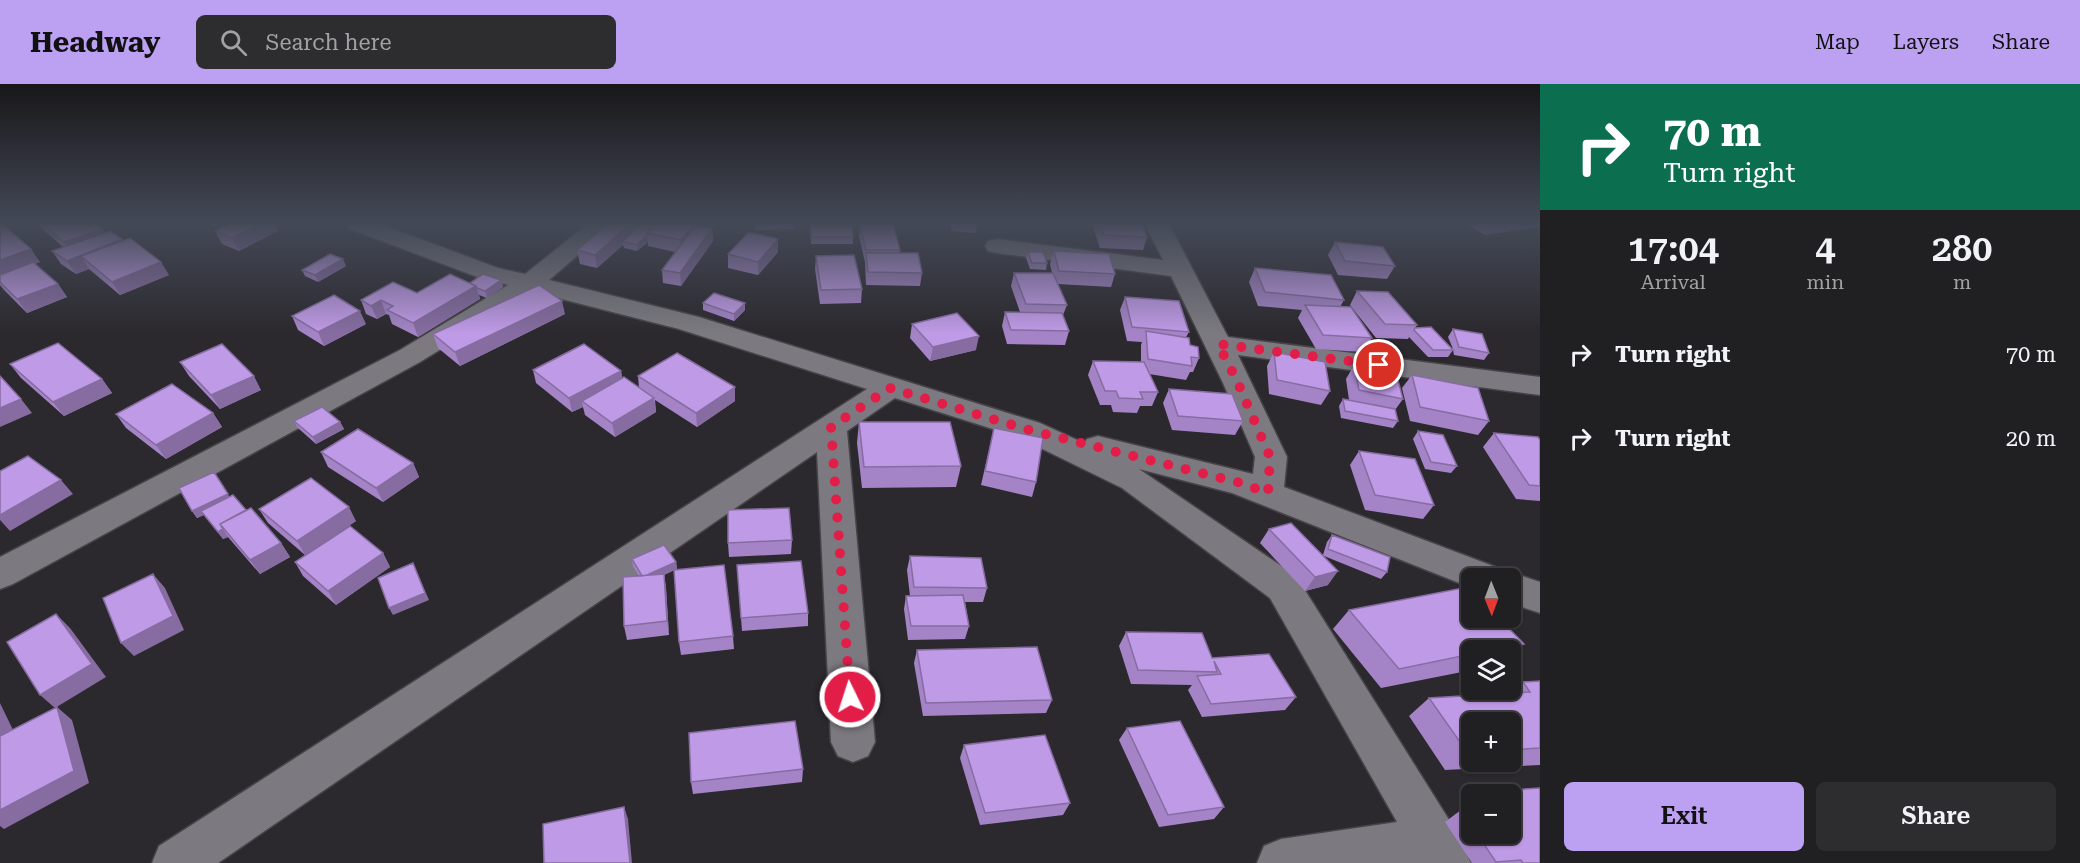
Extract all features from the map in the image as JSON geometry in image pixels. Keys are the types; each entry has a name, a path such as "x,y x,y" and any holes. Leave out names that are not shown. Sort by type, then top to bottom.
{"street":[{"path":"455,260 529,284 689,323 1029,430 1241,483 1461,568"},
{"path":"0,574 410,356 529,284 558,260"},
{"path":"1106,260 1180,270"},
{"path":"1175,260 1238,383 1270,457 1268,493"},
{"path":"1218,344 1540,386"},
{"path":"176,863 890,388"},
{"path":"831,427 853,742"},
{"path":"1029,430 1134,480 1284,587 1441,851 1281,863"},
{"path":"1521,591 1540,598"}],"building":[{"path":"86,260 161,262 112,282"},
{"path":"319,260 341,260 315,275 302,270"},
{"path":"669,260 689,260 680,273 662,270"},
{"path":"817,260 855,260 862,289 821,290"},
{"path":"867,260 919,260 922,273 868,272"},
{"path":"1031,260 1046,260 1047,263 1032,263"},
{"path":"1056,260 1111,260 1115,274 1059,271"},
{"path":"1391,260 1395,266 1345,261"},
{"path":"33,262 58,284 17,299 0,282 0,275"},
{"path":"1255,268 1331,275 1344,300 1265,292"},
{"path":"1014,273 1053,273 1067,305 1026,304"},
{"path":"450,274 476,286 413,323 387,310 393,306 381,300 371,306 361,300 393,282 417,293"},
{"path":"483,274 501,280 485,291 470,283"},
{"path":"539,285 562,301 455,352 433,334"},
{"path":"1357,291 1388,292 1417,325 1385,324"},
{"path":"714,293 745,303 734,314 703,303"},
{"path":"334,295 360,311 318,332 292,316"},
{"path":"1125,297 1179,301 1189,332 1132,327"},
{"path":"1305,305 1351,307 1372,338 1323,335"},
{"path":"1005,312 1062,313 1069,331 1011,330"},
{"path":"957,313 979,336 933,347 912,324"},
{"path":"1431,327 1453,350 1433,350 1414,330"},
{"path":"1453,329 1482,334 1489,353 1459,347"},
{"path":"1146,331 1189,338 1190,345 1198,347 1199,358 1191,357 1192,366 1148,359"},
{"path":"58,343 102,379 53,402 10,364"},
{"path":"222,344 254,376 211,395 180,362"},
{"path":"584,344 621,371 569,398 533,370"},
{"path":"1274,352 1325,362 1330,391 1277,380"},
{"path":"677,353 735,387 696,413 638,376"},
{"path":"1093,361 1144,362 1158,392 1140,392 1143,399 1119,398 1116,391 1105,391"},
{"path":"1354,365 1396,373 1403,399 1359,390"},
{"path":"1412,375 1478,388 1489,421 1420,407"},
{"path":"0,376 21,399 0,408"},
{"path":"624,377 654,398 612,423 582,401"},
{"path":"172,384 213,413 156,445 116,414"},
{"path":"1169,389 1232,394 1243,421 1178,416"},
{"path":"1343,399 1395,409 1398,421 1345,411"},
{"path":"322,407 340,422 313,437 294,421"},
{"path":"859,422 950,422 961,466 864,467"},
{"path":"994,428 1043,438 1036,482 985,471"},
{"path":"358,429 413,463 376,488 321,452"},
{"path":"1418,431 1443,435 1457,466 1431,462"},
{"path":"1494,433 1538,437 1540,440 1540,486 1529,485"},
{"path":"1359,451 1415,459 1434,505 1375,495"},
{"path":"28,456 61,480 0,515 0,471"},
{"path":"214,472 228,494 192,511 179,488"},
{"path":"311,478 349,507 297,541 259,509"},
{"path":"233,495 246,510 220,524 223,529 218,532 201,511"},
{"path":"251,508 281,543 250,560 220,524"},
{"path":"789,508 792,540 728,543 728,510"},
{"path":"1291,523 1338,571 1315,577 1269,529"},
{"path":"350,526 383,553 328,591 295,562"},
{"path":"1332,535 1390,557 1387,572 1328,549"},
{"path":"664,545 676,562 642,576 632,559"},
{"path":"910,556 981,558 987,588 914,587"},
{"path":"801,561 808,613 741,618 737,565"},
{"path":"413,563 425,593 389,608 378,578"},
{"path":"724,565 733,636 679,642 674,570"},
{"path":"153,574 173,616 121,643 103,598"},
{"path":"664,574 667,621 624,626 623,577"},
{"path":"1461,588 1461,628 1509,628 1520,640 1461,640 1461,656 1399,669 1349,610"},
{"path":"963,595 969,626 911,626 906,596"},
{"path":"56,614 92,664 40,695 7,642"},
{"path":"1126,632 1202,633 1212,658 1269,654 1296,697 1211,704 1197,676 1221,674 1214,661 1217,672 1138,670"},
{"path":"1037,647 1052,700 926,703 917,650"},
{"path":"1540,681 1540,748 1521,749 1521,712 1461,712 1461,743 1429,698 1461,696 1461,700 1521,700 1521,693 1530,692 1523,682"},
{"path":"57,707 74,771 0,810 0,736"},
{"path":"795,721 803,769 691,782 689,733"},
{"path":"1180,721 1224,807 1168,815 1127,728"},
{"path":"1045,735 1070,803 985,813 964,745"},
{"path":"1540,788 1540,863 1523,863 1521,860 1496,862 1484,844 1521,844 1521,789"},
{"path":"624,807 630,863 544,863 543,824"}],"route":[{"path":"850,697 831,427 890,388 1029,430 1241,483 1268,493 1270,457 1238,383 1218,344 1379,365"}]}
